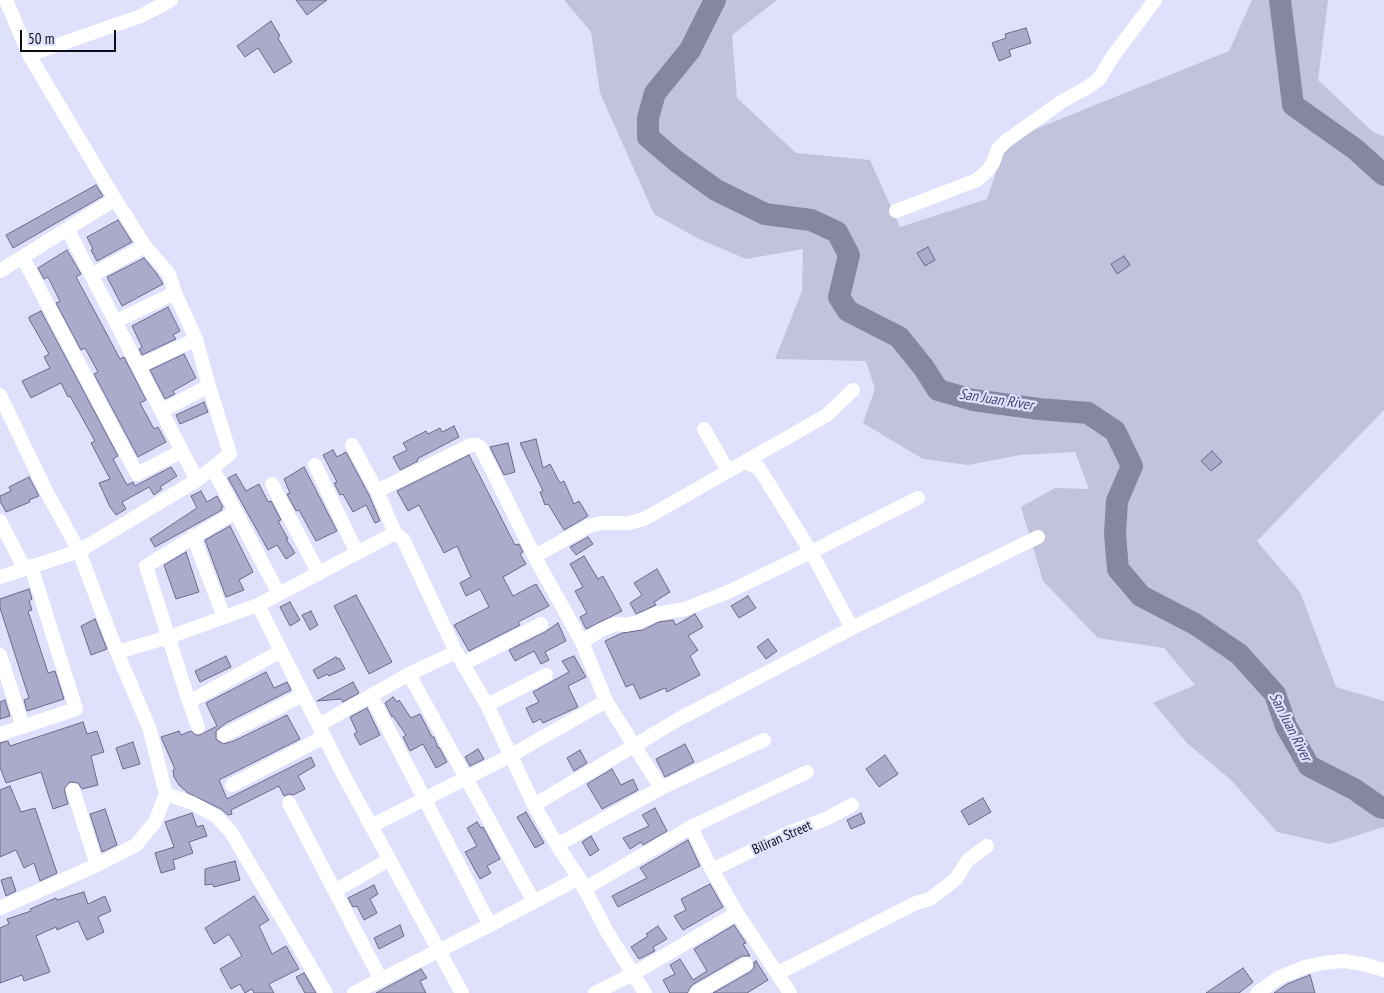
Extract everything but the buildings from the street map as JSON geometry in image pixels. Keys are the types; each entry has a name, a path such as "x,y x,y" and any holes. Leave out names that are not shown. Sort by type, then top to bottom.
{"street":[{"path":"0,577 79,551 197,480 230,454 208,386 196,339 169,274 145,246 115,199 30,55 6,0"},
{"path":"30,55 141,16 170,0"},
{"path":"896,212 977,180 993,163 998,149 1006,141 1061,102 1099,79 1113,56 1155,0"},
{"path":"0,272 115,199"},
{"path":"68,230 197,480"},
{"path":"92,275 145,246"},
{"path":"24,258 137,474 182,451"},
{"path":"116,321 175,292"},
{"path":"139,366 196,339"},
{"path":"161,410 208,386"},
{"path":"535,556 589,526 601,522 629,523 644,519 827,415 853,390"},
{"path":"0,395 45,490 79,551 117,652 150,730 166,794 155,822 136,845 97,865 0,908"},
{"path":"704,429 728,472"},
{"path":"352,445 395,533 403,539 459,658 487,705 534,805 645,993"},
{"path":"376,491 471,445 477,445 481,448 535,556 582,642 606,701 661,788"},
{"path":"745,462 760,468 811,552 852,628"},
{"path":"315,465 357,553"},
{"path":"213,469 279,594"},
{"path":"272,484 319,574"},
{"path":"582,642 601,630 616,624 625,625 639,622 656,614 685,609 728,592 918,498"},
{"path":"198,726 146,566 235,512"},
{"path":"0,521 28,567 76,709 0,734"},
{"path":"117,652 169,637 258,605 395,533"},
{"path":"193,536 224,617"},
{"path":"534,805 742,685 852,628 1038,537"},
{"path":"258,605 388,860 462,993"},
{"path":"232,785 321,731 371,696 409,674 459,658 541,624"},
{"path":"189,702 282,651"},
{"path":"0,655 23,727"},
{"path":"409,674 534,902"},
{"path":"487,705 546,675"},
{"path":"224,735 304,695"},
{"path":"371,696 490,925"},
{"path":"371,826 510,756 606,701"},
{"path":"557,845 661,788 764,740"},
{"path":"354,993 534,902 581,883 691,827 807,772"},
{"path":"73,790 97,865"},
{"path":"166,794 192,803 217,817 231,832 326,993"},
{"path":"289,803 381,980"},
{"name":"Biliran Street","path":"712,870 790,832 826,819 852,805"},
{"path":"691,827 712,870 737,913 790,993"},
{"path":"778,973 916,903 930,899 956,879 968,860 987,846"},
{"path":"335,891 388,860"},
{"path":"595,993 633,974 737,913"},
{"path":"1257,993 1280,977 1304,967 1323,963 1344,962 1364,964 1384,970"},
{"path":"696,993 746,964"}],"shaded area":[{"path":"564,0 777,0 732,35 737,98 796,153 870,160 900,227 987,199 1006,141 1229,51 1252,0 1328,0 1318,80 1372,131 1384,137 1384,410 1257,541 1300,592 1336,687 1384,701 1384,827 1330,844 1277,832 1231,780 1188,744 1153,703 1195,685 1164,648 1098,638 1043,581 1021,507 1055,488 1089,489 1075,452 1020,455 968,465 923,459 863,423 875,389 866,361 775,359 802,291 803,249 746,259 699,239 654,214 600,93 591,32"}],"waterway":[{"name":"San Juan River","path":"715,0 690,50 655,93 648,118 648,137 676,161 716,190 765,214 811,220 837,232 849,255 839,297 848,311 899,337 924,368 938,390 973,400 1039,409 1088,413 1115,431 1132,466 1117,501 1115,534 1118,569 1141,596 1195,624 1239,654 1275,694 1286,726 1309,766 1354,789 1384,808"},
{"path":"1280,0 1293,105 1355,149 1384,175"}]}
